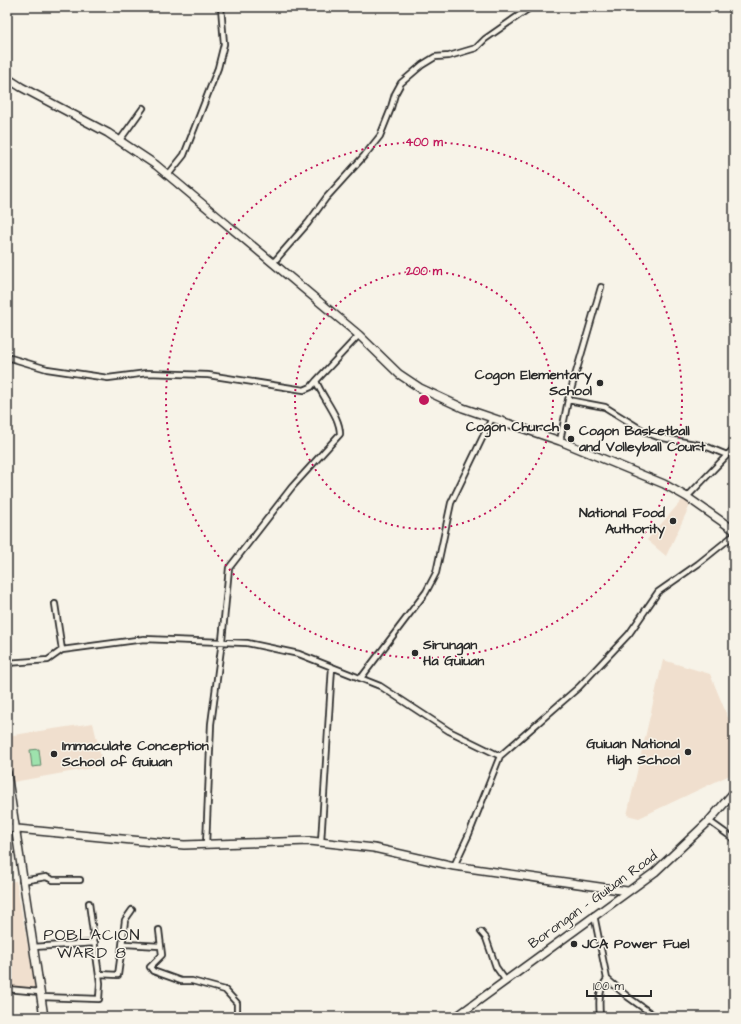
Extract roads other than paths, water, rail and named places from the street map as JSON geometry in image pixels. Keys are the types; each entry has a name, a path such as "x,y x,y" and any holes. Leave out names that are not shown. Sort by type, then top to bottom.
{"street":[{"path":"168,175 184,155 218,68 224,44 221,7"},
{"path":"274,263 308,223 326,198 380,136 395,94 401,83 422,65 435,57 449,56 476,48 485,39 531,7"},
{"path":"7,78 120,140 138,152 168,175 359,335 399,374 420,388 447,401 560,442 664,484 687,497 734,530"},
{"path":"120,140 143,108"},
{"path":"560,442 568,400 601,287"},
{"path":"7,357 47,369 108,378 147,373 208,375 304,390 316,381 359,335"},
{"path":"206,845 211,724 222,641 228,568 292,487 340,434 338,419 319,389 316,381"},
{"path":"311,386 319,389"},
{"path":"568,400 584,405 605,407 647,433 658,437 705,446 727,455"},
{"path":"361,678 426,592 436,573 451,503 492,418"},
{"path":"687,497 734,448"},
{"path":"454,866 469,834 500,756 579,687 630,634 658,592 698,564 734,535"},
{"path":"55,604 62,650"},
{"path":"7,663 48,660 62,650 144,639 247,643 299,654 380,686 449,732 500,756"},
{"path":"321,842 332,667"},
{"path":"7,773 10,828 22,880 44,1017"},
{"name":"Borongan – Guiuan Road","path":"456,1017 655,872 709,821 734,792"},
{"path":"709,821 734,838"},
{"path":"10,828 184,846 310,841 321,842 374,848 454,866 627,891"},
{"path":"22,880 46,876 52,880 80,880"},
{"path":"7,989 40,995 99,999 99,974 89,903"},
{"path":"99,974 118,974 125,920 132,910"},
{"path":"594,915 607,978 628,998 656,1017"},
{"path":"159,930 162,955 150,967 154,971 181,981 192,980 225,990 237,1004 237,1017"},
{"path":"481,932 486,938 496,967 506,981"},
{"path":"33,946 95,943"},
{"path":"122,946 126,944 160,946"},
{"path":"600,1017 599,998 601,987 607,978"}],"place":[{"name":"Cogon Elementary School","path":"600,383"},
{"name":"Cogon Church","path":"567,427"},
{"name":"Cogon Basketball and Volleyball Court","path":"571,439"},
{"name":"National Food Authority","path":"673,521"},
{"name":"Sirungan Ha Guiuan","path":"415,653"},
{"name":"Guiuan National High School","path":"688,752"},
{"name":"Immaculate Conception School of Guiuan","path":"54,754"},
{"name":"JCA Power Fuel","path":"574,944"}],"district":[{"name":"POBLACION WARD 8","path":"92,944"}]}
